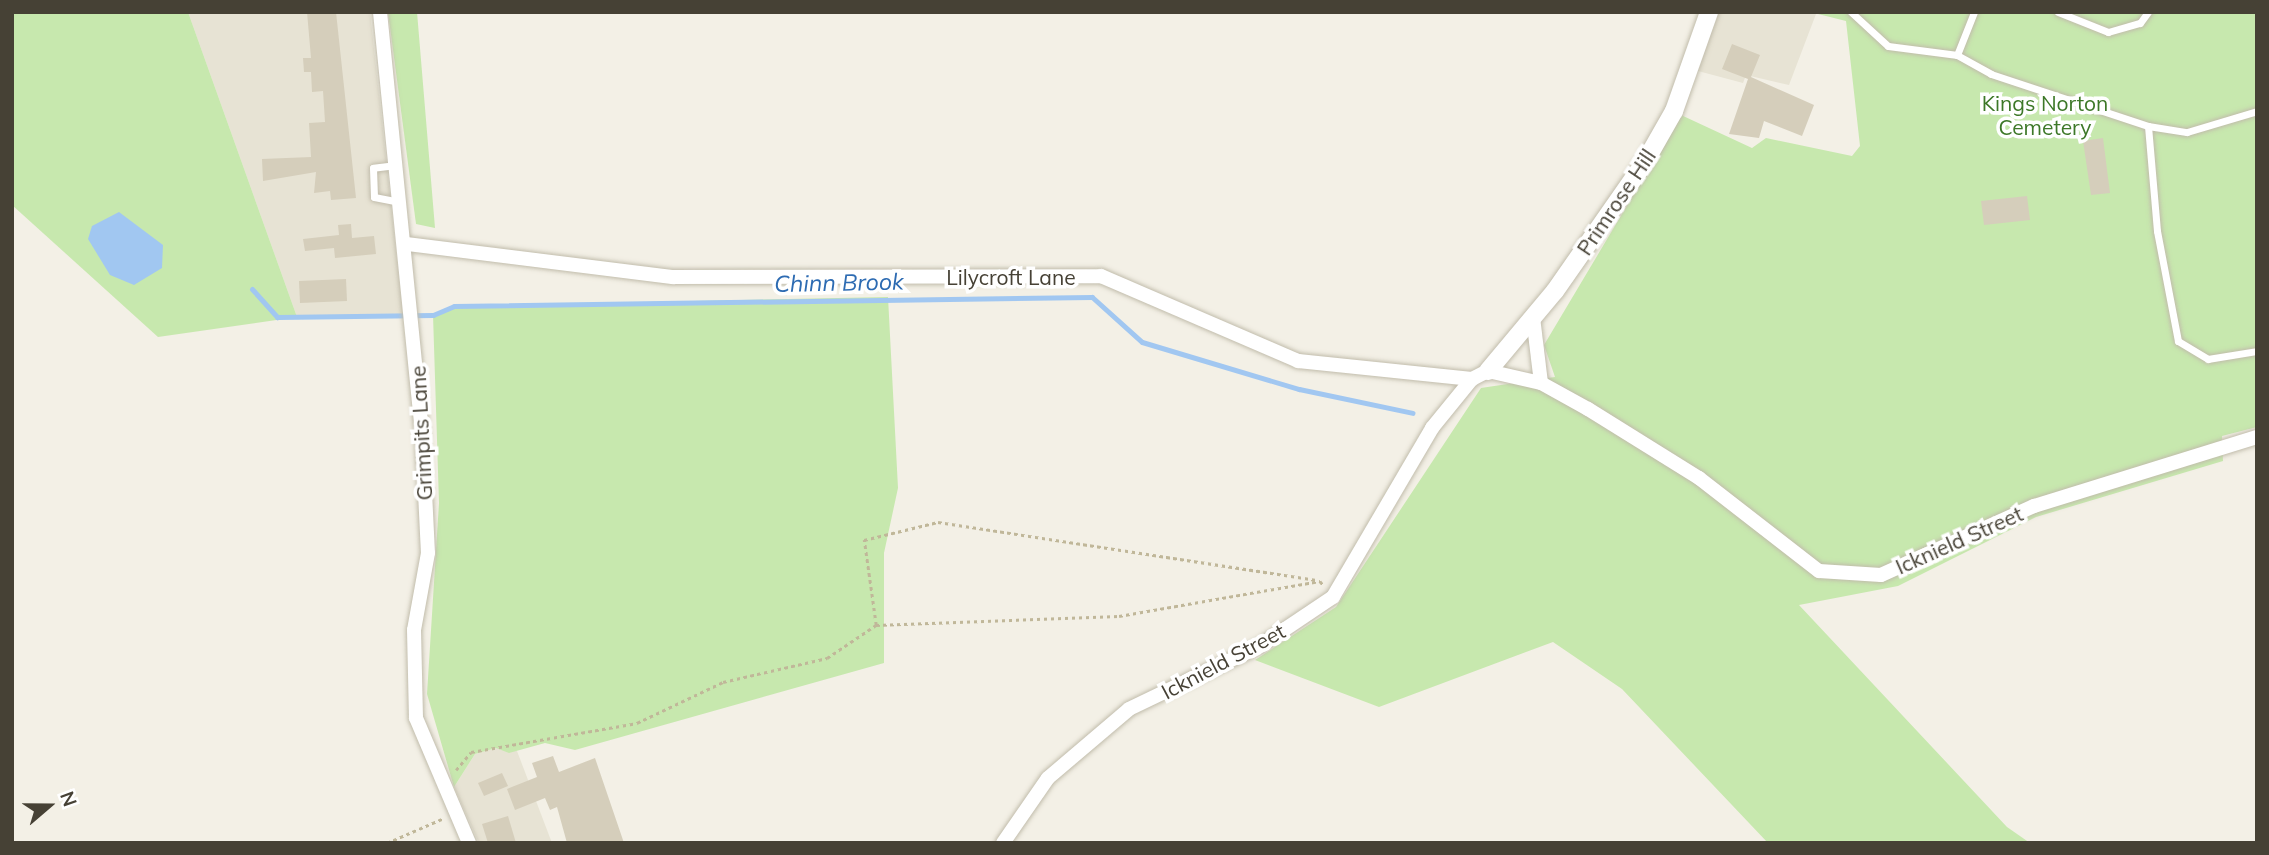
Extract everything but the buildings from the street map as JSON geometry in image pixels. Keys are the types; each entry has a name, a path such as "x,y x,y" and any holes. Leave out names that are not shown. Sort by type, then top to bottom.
{"street":[{"name":"Grimpits Lane","path":"380,12 407,244 428,553 414,630 416,718 469,843"},
{"name":"Primrose Hill","path":"1480,375 1533,317 1674,111 1709,12"},
{"name":"Lilycroft Lane","path":"407,244 673,277 1101,276 1298,361 1480,375"},
{"path":"1533,317 1541,383"},
{"name":"Icknield Street","path":"1003,843 1048,778 1129,709 1260,646 1332,597 1432,428 1480,375 1541,383 1699,478 1819,570 1881,575 2034,506 2257,437"}],"lane":[{"path":"1851,12 1888,46 1957,55 1991,75 2148,126 2187,132 2257,111"},
{"path":"1957,55 1974,12"},
{"path":"2058,12 2108,32 2126,30 2148,12"},
{"path":"2148,126 2157,231 2178,341 2208,359 2257,351"},
{"path":"396,165 373,167 374,197 400,202"}],"path":[{"path":"876,625 864,540 938,522 1320,581 1332,597"},
{"path":"443,787 471,751 638,723 723,682 827,658 876,625 1119,616 1320,581"},
{"path":"387,843 455,814"}],"shaded area":[{"path":"188,12 370,12 403,315 297,317"},
{"path":"1719,12 1816,14 1789,85 1746,75 1743,83 1698,71"},
{"path":"496,748 517,751 552,843 479,843 454,787 475,754"}],"green space":[{"path":"12,12 188,12 297,317 158,337 12,205"},
{"path":"388,12 417,12 435,228 416,224"},
{"name":"Kings Norton Cemetery","path":"1810,12 2257,12 2257,427 2222,436 2223,461 2036,517 1898,586 1799,605 2007,827 2030,843 1768,843 1622,689 1553,642 1379,707 1255,660 1336,607 1481,388 1555,377 1544,345 1681,115 1752,148 1766,138 1852,156 1860,146 1846,21"},
{"path":"888,297 898,488 884,553 884,663 575,750 545,743 509,753 496,748 475,754 454,787 427,694 439,503 433,315 454,306"}],"water":[{"path":"119,212 163,245 162,268 134,285 110,275 88,239 92,226"}],"waterway":[{"name":"Chinn Brook","path":"252,289 277,317 433,315 454,306 1092,297 1142,342 1299,389 1413,413"}]}
